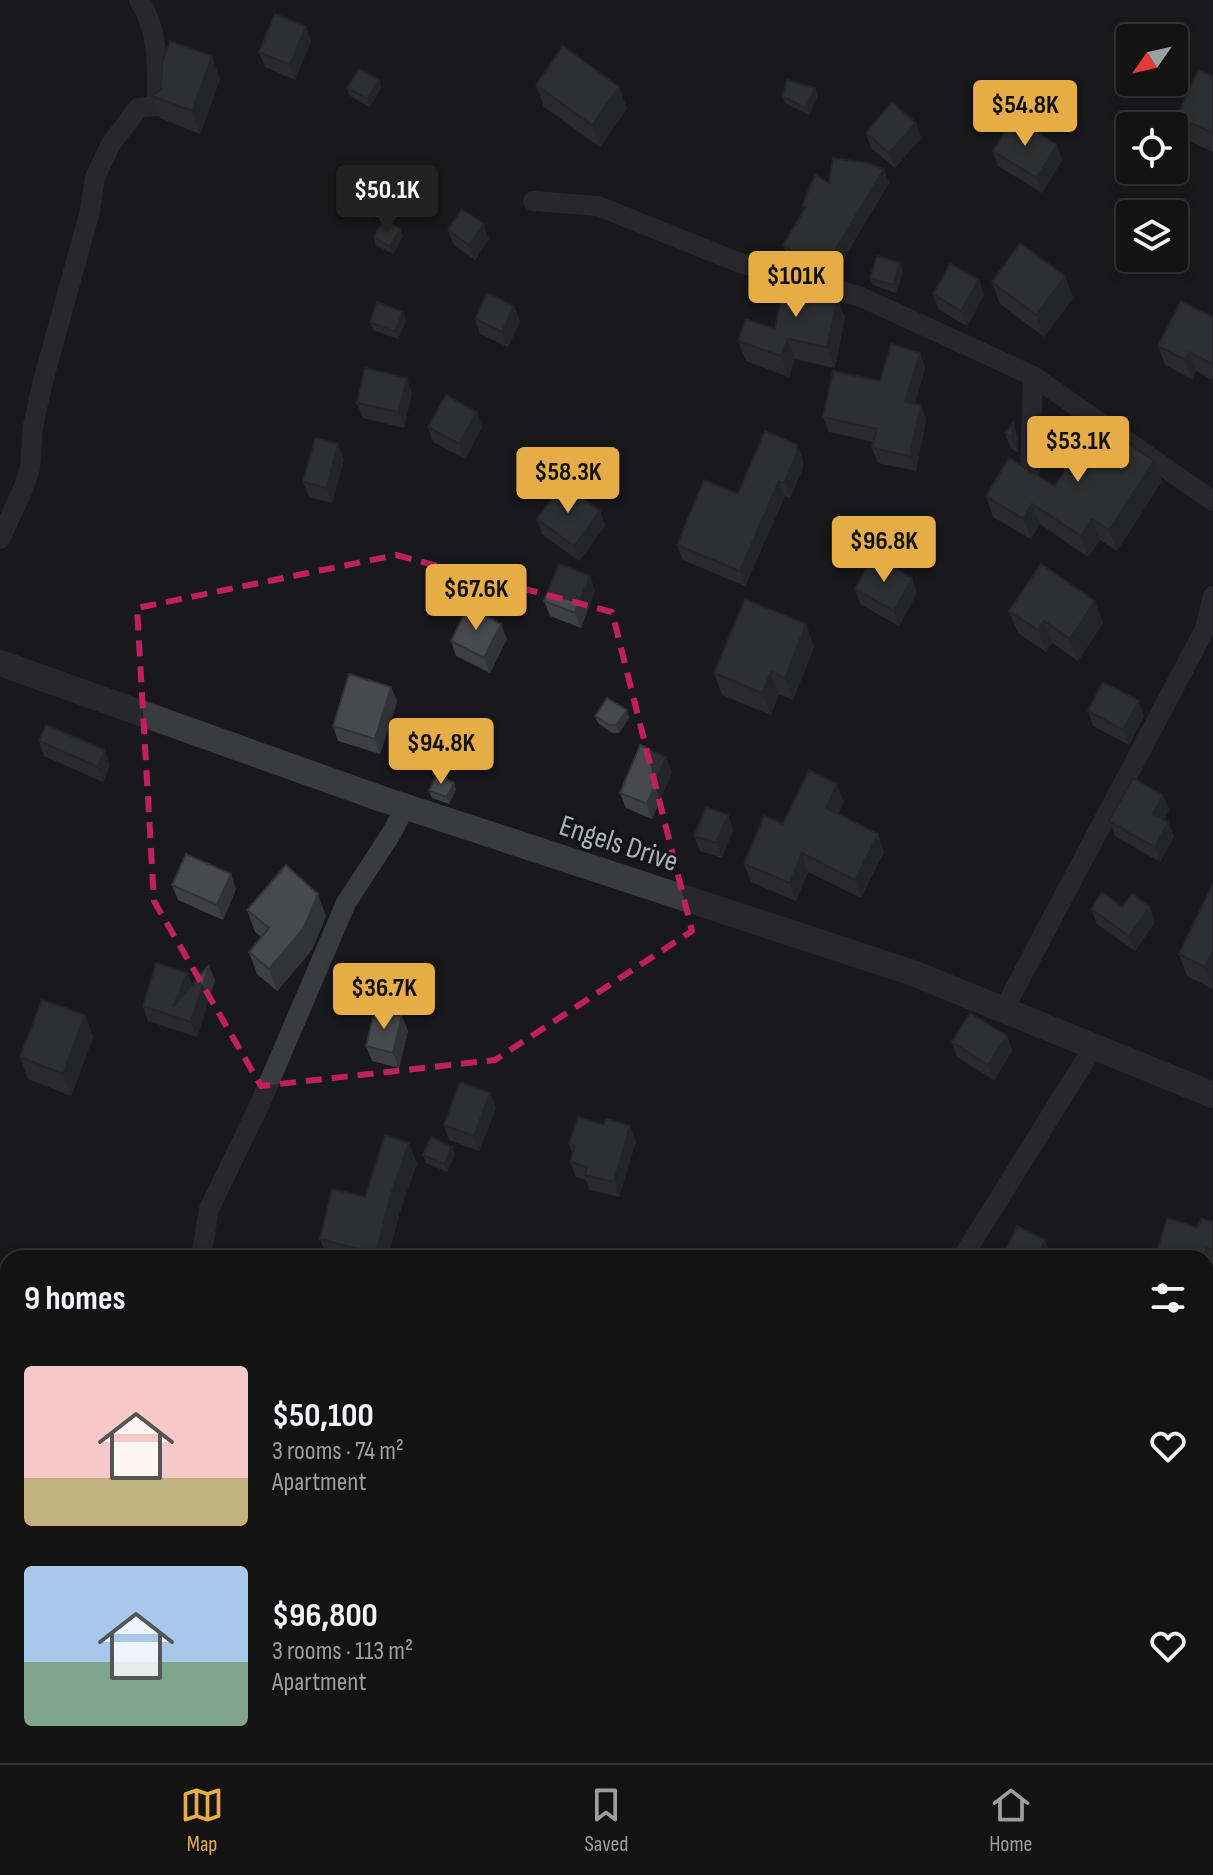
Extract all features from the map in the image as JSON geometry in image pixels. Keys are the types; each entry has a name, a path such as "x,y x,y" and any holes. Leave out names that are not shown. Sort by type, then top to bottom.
{"street":[{"path":"0,539 30,468 33,426 90,211 95,177 111,144 138,108 157,106 155,34 139,0"},
{"path":"533,201 598,206 740,263 861,297 1033,376 1213,501"},
{"path":"1030,471 1033,376"},
{"path":"1004,1009 1205,629 1213,596"},
{"name":"Engels Drive","path":"0,663 405,807 913,973 1213,1095"},
{"path":"202,1250 209,1209 259,1106 346,903 405,807"},
{"path":"967,1250 1094,1046"}],"highlighted area":[{"path":"396,555 612,612 692,931 495,1060 261,1086 154,901 137,608"}],"building":[{"path":"275,14 306,26 290,65 259,52"},
{"path":"170,41 212,56 192,111 152,96 161,89 162,62"},
{"path":"563,46 619,87 592,125 536,85"},
{"path":"359,69 379,80 367,99 347,88"},
{"path":"1198,70 1213,76 1213,133 1188,122 1188,112 1179,112"},
{"path":"787,80 815,88 806,108 782,96"},
{"path":"892,102 916,123 889,153 866,133"},
{"path":"1013,118 1057,145 1037,178 993,151"},
{"path":"833,158 884,169 828,262 795,253 783,245 806,207 802,206 815,175 829,183"},
{"path":"462,209 484,224 469,245 448,230"},
{"path":"384,219 400,229 390,247 374,237"},
{"path":"1020,243 1065,276 1036,315 992,282"},
{"path":"877,256 900,263 893,285 870,278"},
{"path":"950,264 979,280 961,311 933,294"},
{"path":"803,276 812,278 810,281 832,286 830,295 838,297 827,347 788,339 781,356 738,341 746,319 775,329 784,285 801,289"},
{"path":"487,293 514,306 502,332 475,319"},
{"path":"1181,301 1213,317 1213,364 1189,352 1185,360 1158,346"},
{"path":"377,302 403,312 395,332 370,322"},
{"path":"891,344 920,353 905,402 921,405 910,456 872,448 877,429 823,417 833,371 880,381"},
{"path":"365,368 407,378 399,412 357,403"},
{"path":"446,395 477,412 459,444 428,427"},
{"path":"1039,414 1050,423 1038,440"},
{"path":"1098,422 1154,461 1109,530 1092,519 1081,536 1032,504 1023,519 986,496 1009,458 1055,486"},
{"path":"1013,423 1012,438 1005,433"},
{"path":"765,431 797,445 797,453 784,483 779,481 740,571 677,545 704,480 738,494"},
{"path":"315,438 338,444 327,488 303,482"},
{"path":"563,483 600,511 574,546 537,519"},
{"path":"873,556 912,578 894,611 855,589"},
{"path":"559,564 590,576 575,613 544,601"},
{"path":"1041,564 1095,601 1070,639 1044,621 1038,630 1009,611"},
{"path":"745,599 806,624 785,678 771,672 762,693 714,673"},
{"path":"468,607 501,624 484,658 451,641"},
{"path":"349,674 391,687 375,739 333,726"},
{"path":"1103,682 1139,701 1123,730 1088,711"},
{"path":"607,698 627,710 616,725 609,725 595,716"},
{"path":"46,725 105,750 98,767 39,741"},
{"path":"640,745 666,757 647,804 620,793"},
{"path":"809,770 837,784 826,808 878,834 855,880 802,853 790,883 744,864 764,816 783,824"},
{"path":"437,774 454,783 447,797 429,791"},
{"path":"1133,778 1163,795 1153,814 1168,822 1155,847 1109,821"},
{"path":"706,807 728,815 716,843 694,836"},
{"path":"186,854 231,874 217,905 172,885"},
{"path":"286,865 318,894 304,928 269,969 249,952 269,928 247,910"},
{"path":"1213,884 1213,951 1205,967 1179,954"},
{"path":"1102,892 1122,907 1132,894 1150,907 1129,936 1091,909"},
{"path":"156,963 188,973 173,1007 209,965 191,1022 143,1006"},
{"path":"42,1000 85,1015 63,1074 20,1057"},
{"path":"375,1009 402,1016 393,1053 366,1046"},
{"path":"970,1013 1007,1036 988,1065 952,1042"},
{"path":"460,1082 490,1093 474,1136 444,1125"},
{"path":"578,1117 604,1125 606,1119 630,1126 614,1182 585,1175 587,1167 570,1162 575,1146 569,1144"},
{"path":"385,1135 409,1143 391,1194 377,1250 361,1250 320,1239 332,1189 365,1197"},
{"path":"431,1137 452,1147 444,1164 423,1155"},
{"path":"1167,1218 1197,1228 1202,1219 1213,1222 1213,1250 1157,1250"},
{"path":"1017,1226 1045,1240 1041,1250 1006,1250"}]}
